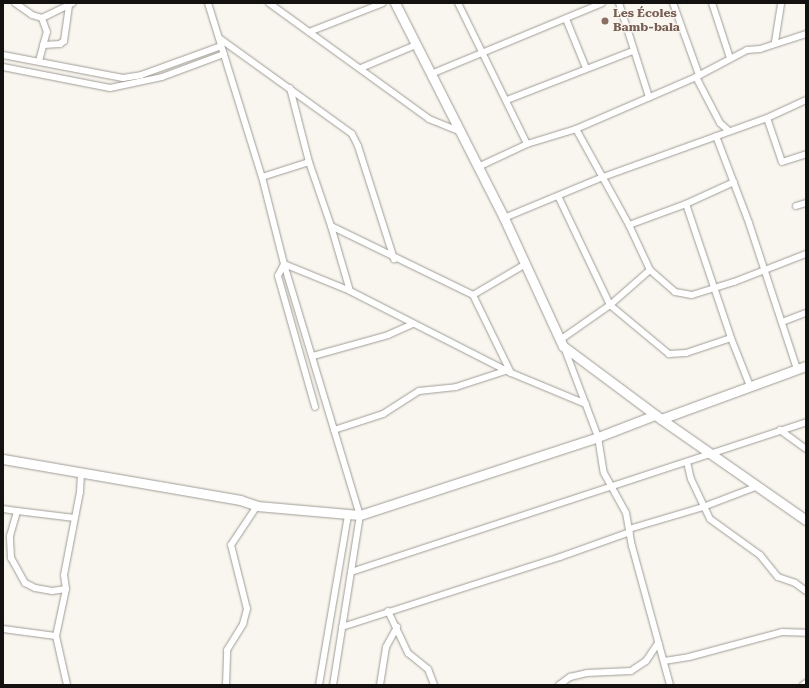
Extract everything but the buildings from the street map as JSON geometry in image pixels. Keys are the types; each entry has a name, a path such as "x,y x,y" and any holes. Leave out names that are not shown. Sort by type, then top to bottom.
{"street":[{"path":"15,3 32,15 42,18 71,4"},
{"path":"208,3 262,177 284,264 360,515 333,685"},
{"path":"270,3 429,119 460,131"},
{"path":"309,32 383,3"},
{"path":"395,3 504,218 524,265 561,343 586,404 598,437 601,464 611,487 623,504 670,685"},
{"path":"458,3 481,52 507,100 527,144"},
{"path":"431,74 602,3"},
{"path":"618,3 649,97"},
{"path":"674,3 698,76 720,123 729,131"},
{"path":"712,3 730,58"},
{"path":"776,42 781,3"},
{"path":"42,45 60,44 64,41 71,4"},
{"path":"39,61 42,45 47,32 42,18"},
{"path":"566,19 586,68"},
{"path":"478,167 527,144 576,128 698,76 746,50 760,49 776,42 805,33"},
{"path":"218,37 352,134 356,140 394,259"},
{"path":"361,68 416,45"},
{"path":"3,55 123,78 141,75 221,46"},
{"path":"507,100 633,51"},
{"path":"3,67 110,88 162,77 224,54"},
{"path":"290,88 309,162 331,226 350,291"},
{"path":"504,218 558,198 603,178 767,118 806,100"},
{"path":"767,118 782,162 806,154"},
{"path":"576,128 629,225 650,270 675,292 683,295 715,288 806,254"},
{"path":"3,459 240,500 257,506 348,516 360,515 658,417 801,367 782,322 734,182 716,136"},
{"path":"262,177 309,162"},
{"path":"629,225 686,204 734,182"},
{"path":"558,198 610,305 669,354 686,352 731,338"},
{"path":"796,206 806,203"},
{"path":"686,204 731,338 750,386"},
{"path":"331,226 394,259 473,295 508,372"},
{"path":"284,264 350,291 508,372 586,404"},
{"path":"284,264 278,276 315,407"},
{"path":"473,295 524,265"},
{"path":"561,343 610,305 650,270"},
{"path":"782,322 806,313"},
{"path":"313,356 388,335 413,324"},
{"path":"561,343 658,417 806,520"},
{"path":"334,430 383,414 420,391 456,387 508,372"},
{"path":"351,572 806,422"},
{"path":"780,430 806,449"},
{"path":"687,462 703,507 710,519 760,555 778,578 795,583 806,591"},
{"path":"67,685 56,636 66,589 64,575 75,518 81,473"},
{"path":"342,627 560,557 629,530 703,507 758,486"},
{"path":"226,685 227,650 243,624 247,609 231,545 257,506"},
{"path":"3,508 75,518"},
{"path":"17,511 9,548 19,574 25,583 35,588 52,591 66,589"},
{"path":"319,685 348,516"},
{"path":"388,611 397,627 408,653 428,669 434,685"},
{"path":"380,685 386,647 397,627"},
{"path":"3,629 56,636"},
{"path":"664,661 689,657 782,632 806,633"},
{"path":"559,685 570,678 587,673 630,671 646,661 658,643"}],"place":[{"name":"Les Écoles Bamb-bala","path":"605,21"}]}
